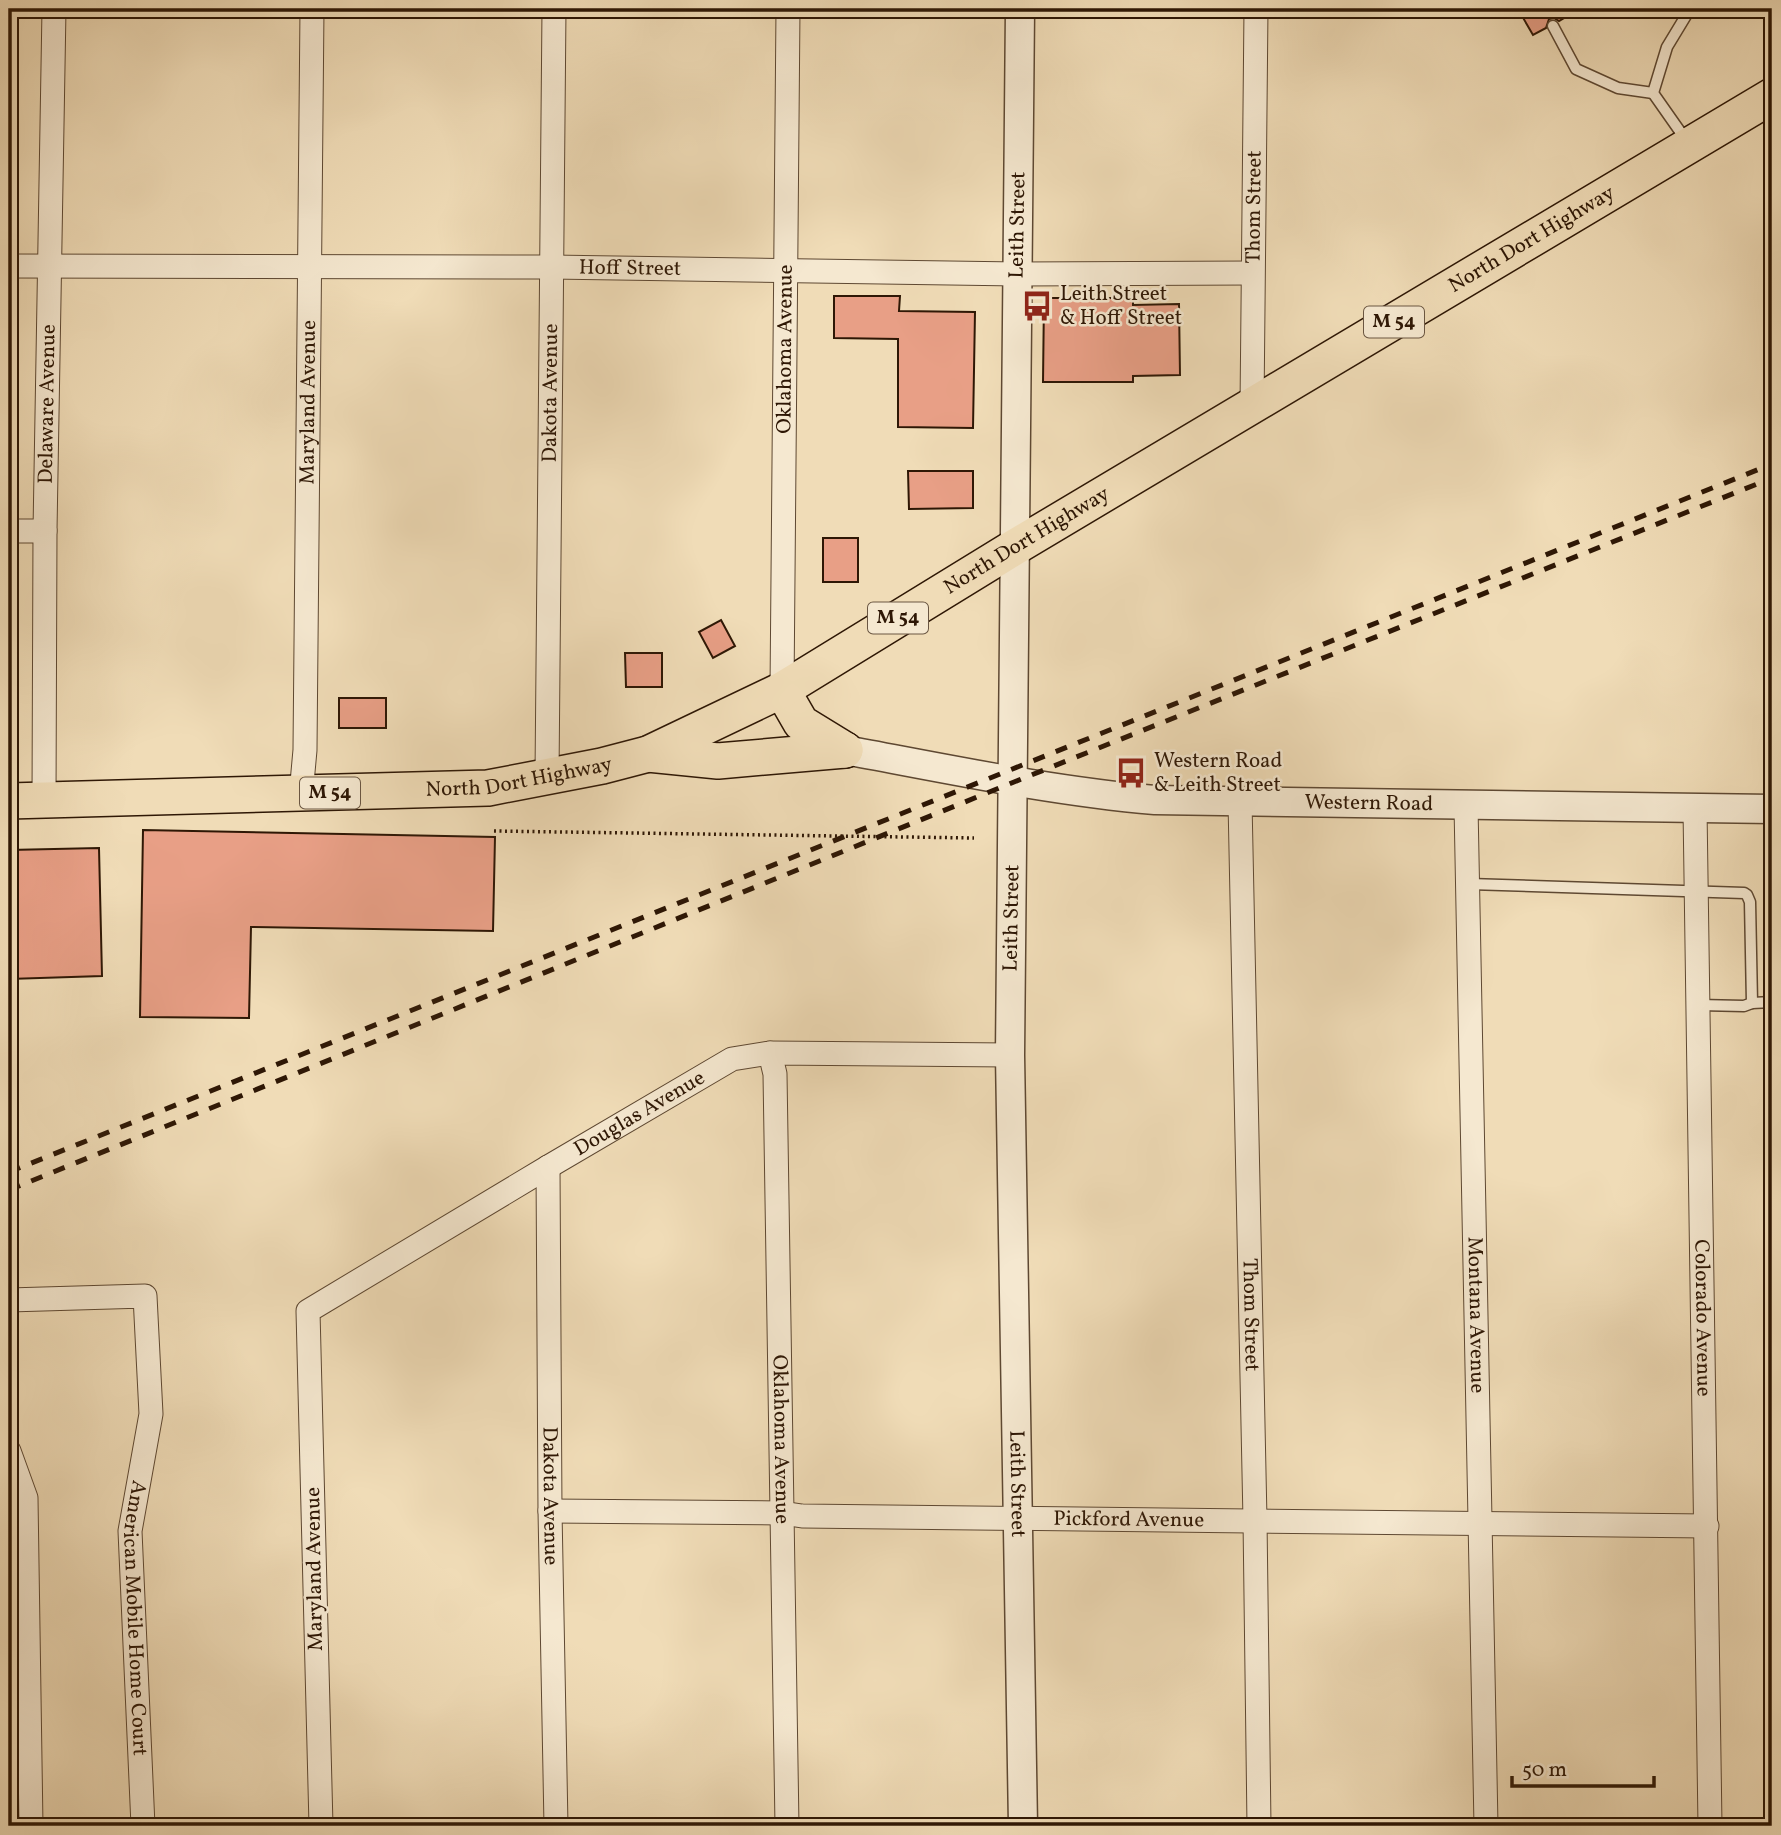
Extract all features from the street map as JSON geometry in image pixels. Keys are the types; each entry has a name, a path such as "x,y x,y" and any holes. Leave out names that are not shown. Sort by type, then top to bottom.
{"main road":[{"name":"North Dort Highway","path":"9,801 488,788 602,766 648,754 782,690 1015,547 1772,96"},
{"path":"782,690 801,723 845,750"},
{"path":"648,754 718,761 845,750"}],"street":[{"name":"Delaware Avenue","path":"44,800 45,531 54,9"},
{"name":"Maryland Avenue","path":"300,794 305,750 312,9"},
{"name":"Dakota Avenue","path":"547,776 554,9"},
{"name":"Oklahoma Avenue","path":"782,690 788,9"},
{"name":"Leith Street","path":"1020,9 1010,1055 1024,1826"},
{"name":"Thom Street","path":"1252,407 1256,9"},
{"name":"Hoff Street","path":"9,266 551,267 1018,274 1252,274"},
{"path":"9,531 45,531"},
{"name":"Western Road","path":"845,750 1014,782 1126,797 1240,802 1772,809"},
{"name":"Thom Street","path":"1240,802 1259,1826"},
{"name":"Montana Avenue","path":"1466,806 1486,1826"},
{"name":"Colorado Avenue","path":"1695,809 1710,1826"},
{"name":"Oklahoma Avenue","path":"770,1053 775,1074 787,1826"},
{"name":"Douglas Avenue","path":"308,1311 732,1059 770,1053 1010,1055"},
{"name":"Dakota Avenue","path":"548,1167 550,1511 556,1826"},
{"name":"American Mobile Home Court","path":"9,1300 145,1296 151,1414 130,1531 143,1826"},
{"name":"Maryland Avenue","path":"308,1311 321,1826"},
{"path":"9,1451 26,1498 31,1826"},
{"name":"Pickford Avenue","path":"550,1511 1707,1526"}],"lane":[{"path":"1653,93 1667,47 1690,9"},
{"path":"1553,26 1576,69 1618,88 1653,93 1690,145"},
{"path":"1469,884 1697,890 1747,895 1750,902 1752,1003"},
{"path":"1699,1005 1744,1006 1772,1002"}],"path":[{"path":"494,831 974,838"}],"building":[{"path":"1518,9 1579,9 1559,21 1549,19 1546,28 1533,35"},
{"path":"834,296 900,296 899,311 975,312 973,428 898,427 898,339 834,338"},
{"path":"1044,298 1133,298 1133,305 1179,304 1180,375 1133,376 1133,382 1043,382"},
{"path":"908,471 973,471 973,508 909,509"},
{"path":"823,538 858,538 858,582 823,582"},
{"path":"721,620 735,646 713,658 699,632"},
{"path":"625,653 662,653 662,687 626,687"},
{"path":"339,698 386,698 386,728 339,728"},
{"path":"143,830 495,837 493,931 251,927 249,1018 140,1017"},
{"path":"99,848 102,976 9,979 9,850"}],"railway":[{"path":"9,1172 1772,464"},
{"path":"9,1190 1772,478"}],"place":[{"name":"Leith Street & Hoff Street","path":"1037,306"},
{"name":"Western Road & Leith Street","path":"1131,773"}]}
